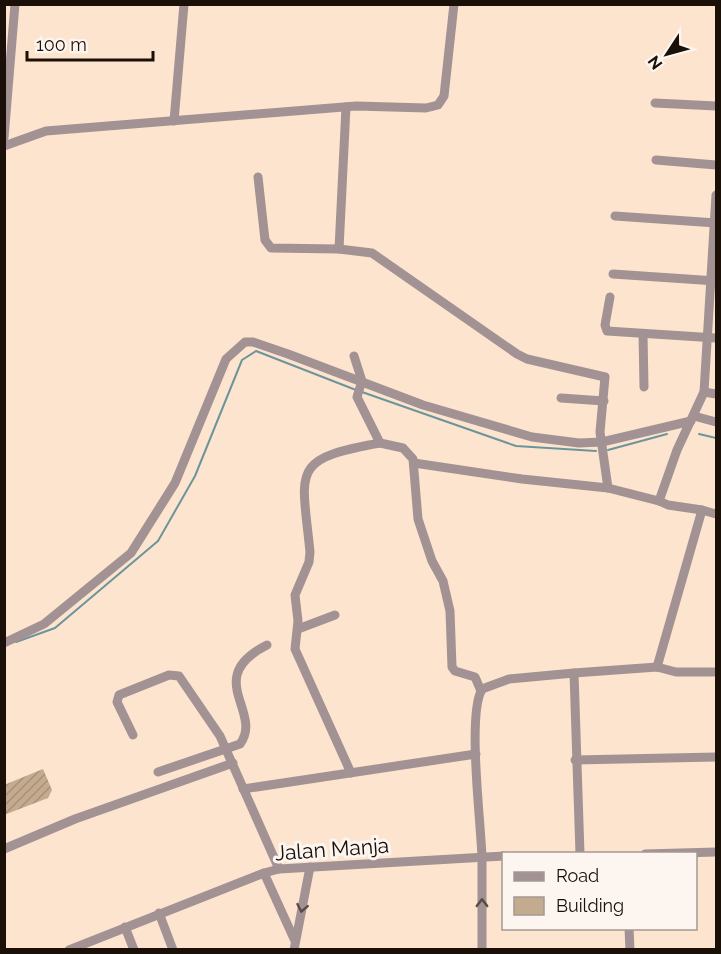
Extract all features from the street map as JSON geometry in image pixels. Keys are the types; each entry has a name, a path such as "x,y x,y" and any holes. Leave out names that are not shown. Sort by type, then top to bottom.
{"street":[{"path":"4,138 15,4"},
{"path":"174,121 184,4"},
{"path":"4,146 46,131 346,107 426,108 438,105 444,96 454,4"},
{"path":"656,103 717,106"},
{"path":"339,249 346,107"},
{"path":"656,160 717,165"},
{"path":"258,177 265,240 268,247 275,249 339,249 375,256 527,359 605,377 600,424 608,488"},
{"path":"659,501 677,450 704,392 711,338 717,195"},
{"path":"615,216 715,223"},
{"path":"614,274 713,280"},
{"path":"610,297 606,315 607,331 711,338"},
{"path":"643,333 644,387"},
{"path":"4,643 44,624 131,553 175,483 226,359 239,345 253,342 360,386 532,437 579,443 602,442 693,418 717,422"},
{"path":"354,356 360,386 380,443"},
{"path":"704,392 717,394"},
{"path":"561,398 604,401"},
{"path":"351,772 295,649 298,629 295,596 309,562 310,552 303,488 310,468 323,456 380,443 403,448 410,452 414,463 418,519 432,561 443,581 450,610 452,667 455,671 475,677 481,691"},
{"path":"414,463 522,479 608,488 668,505 717,514"},
{"path":"657,667 702,510"},
{"path":"298,629 335,615"},
{"path":"158,772 240,744 245,731 236,689 240,664 249,654 267,645"},
{"path":"482,950 482,857 476,754 477,701 481,691 508,679 574,673 657,667 676,672 717,672"},
{"path":"574,673 575,760 580,852"},
{"path":"133,735 117,702 118,695 173,674 182,679 226,749 279,869"},
{"path":"243,789 476,754"},
{"path":"575,760 717,757"},
{"path":"4,849 75,819 233,763"},
{"path":"697,853 717,852"},
{"name":"Jalan Manja","path":"69,950 159,913 279,869 502,856"},
{"path":"294,945 310,867"},
{"path":"264,873 294,945"},
{"path":"159,913 173,950"},
{"path":"124,927 134,950"},
{"path":"629,930 630,950"}],"building":[{"path":"43,769 52,790 48,798 4,815 4,785"}],"waterway":[{"path":"16,642 55,628 158,541 195,476 242,360 256,351 356,390"},
{"path":"362,392 516,446 596,451"},
{"path":"608,450 667,434"},
{"path":"699,434 716,438"}]}
